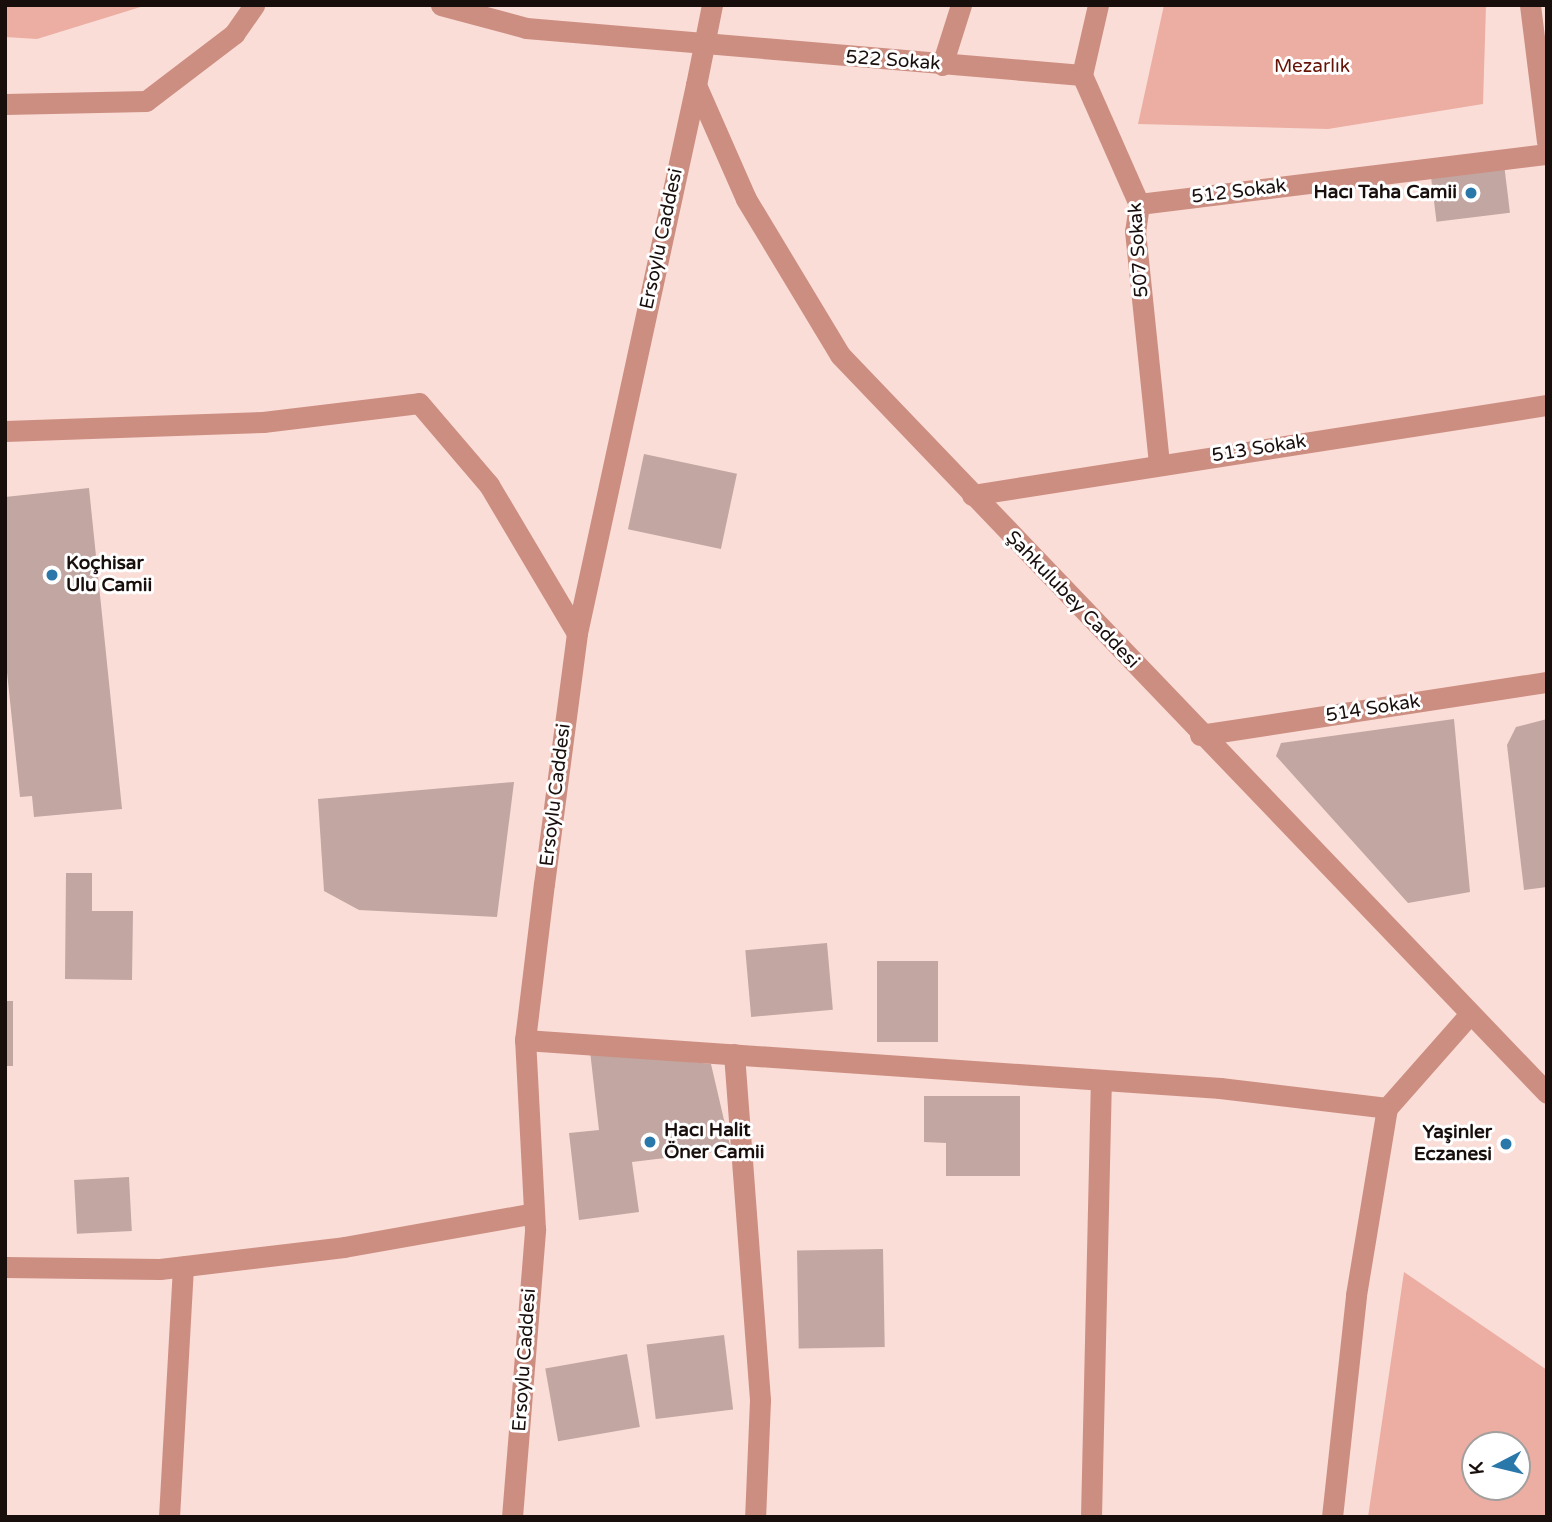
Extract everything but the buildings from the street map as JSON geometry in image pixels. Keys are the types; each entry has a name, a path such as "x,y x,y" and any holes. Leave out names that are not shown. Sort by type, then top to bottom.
{"street":[{"path":"5,104 146,101 234,34 254,5"},
{"name":"522 Sokak","path":"441,5 526,28 704,46 1082,75"},
{"path":"696,85 712,5"},
{"path":"943,65 961,5"},
{"path":"1082,75 1098,5"},
{"path":"1530,5 1547,142"},
{"name":"507 Sokak","path":"1082,75 1139,204 1135,231 1159,465"},
{"name":"Şahkulubey Caddesi","path":"696,85 746,199 840,355 1469,1015 1538,1072 1547,1093"},
{"name":"Ersoylu Caddesi","path":"512,1517 534,1213 525,1040 577,633 696,85"},
{"name":"512 Sokak","path":"1139,204 1547,154"},
{"path":"5,431 263,422 419,403 489,485 577,633"},
{"name":"513 Sokak","path":"972,495 1547,405"},
{"name":"514 Sokak","path":"1200,735 1547,682"},
{"path":"1332,1517 1356,1295 1387,1108 1469,1015"},
{"path":"525,1040 1101,1080 1387,1108"},
{"path":"734,1054 760,1400 755,1517"},
{"path":"1091,1517 1101,1080"},
{"path":"5,1267 183,1266 534,1213"},
{"path":"169,1517 183,1266"}],"green space":[{"path":"5,5 147,5 37,39 5,37"},
{"name":"Mezarlık","path":"1164,5 1486,5 1483,104 1328,129 1138,124"},
{"path":"1404,1272 1547,1370 1547,1517 1368,1517"}],"place":[{"name":"Hacı Taha Camii","path":"1471,193"},
{"name":"Koçhisar Ulu Camii","path":"52,575"},
{"name":"Hacı Halit Öner Camii","path":"650,1142"},
{"name":"Yaşinler Eczanesi","path":"1506,1144"}]}
